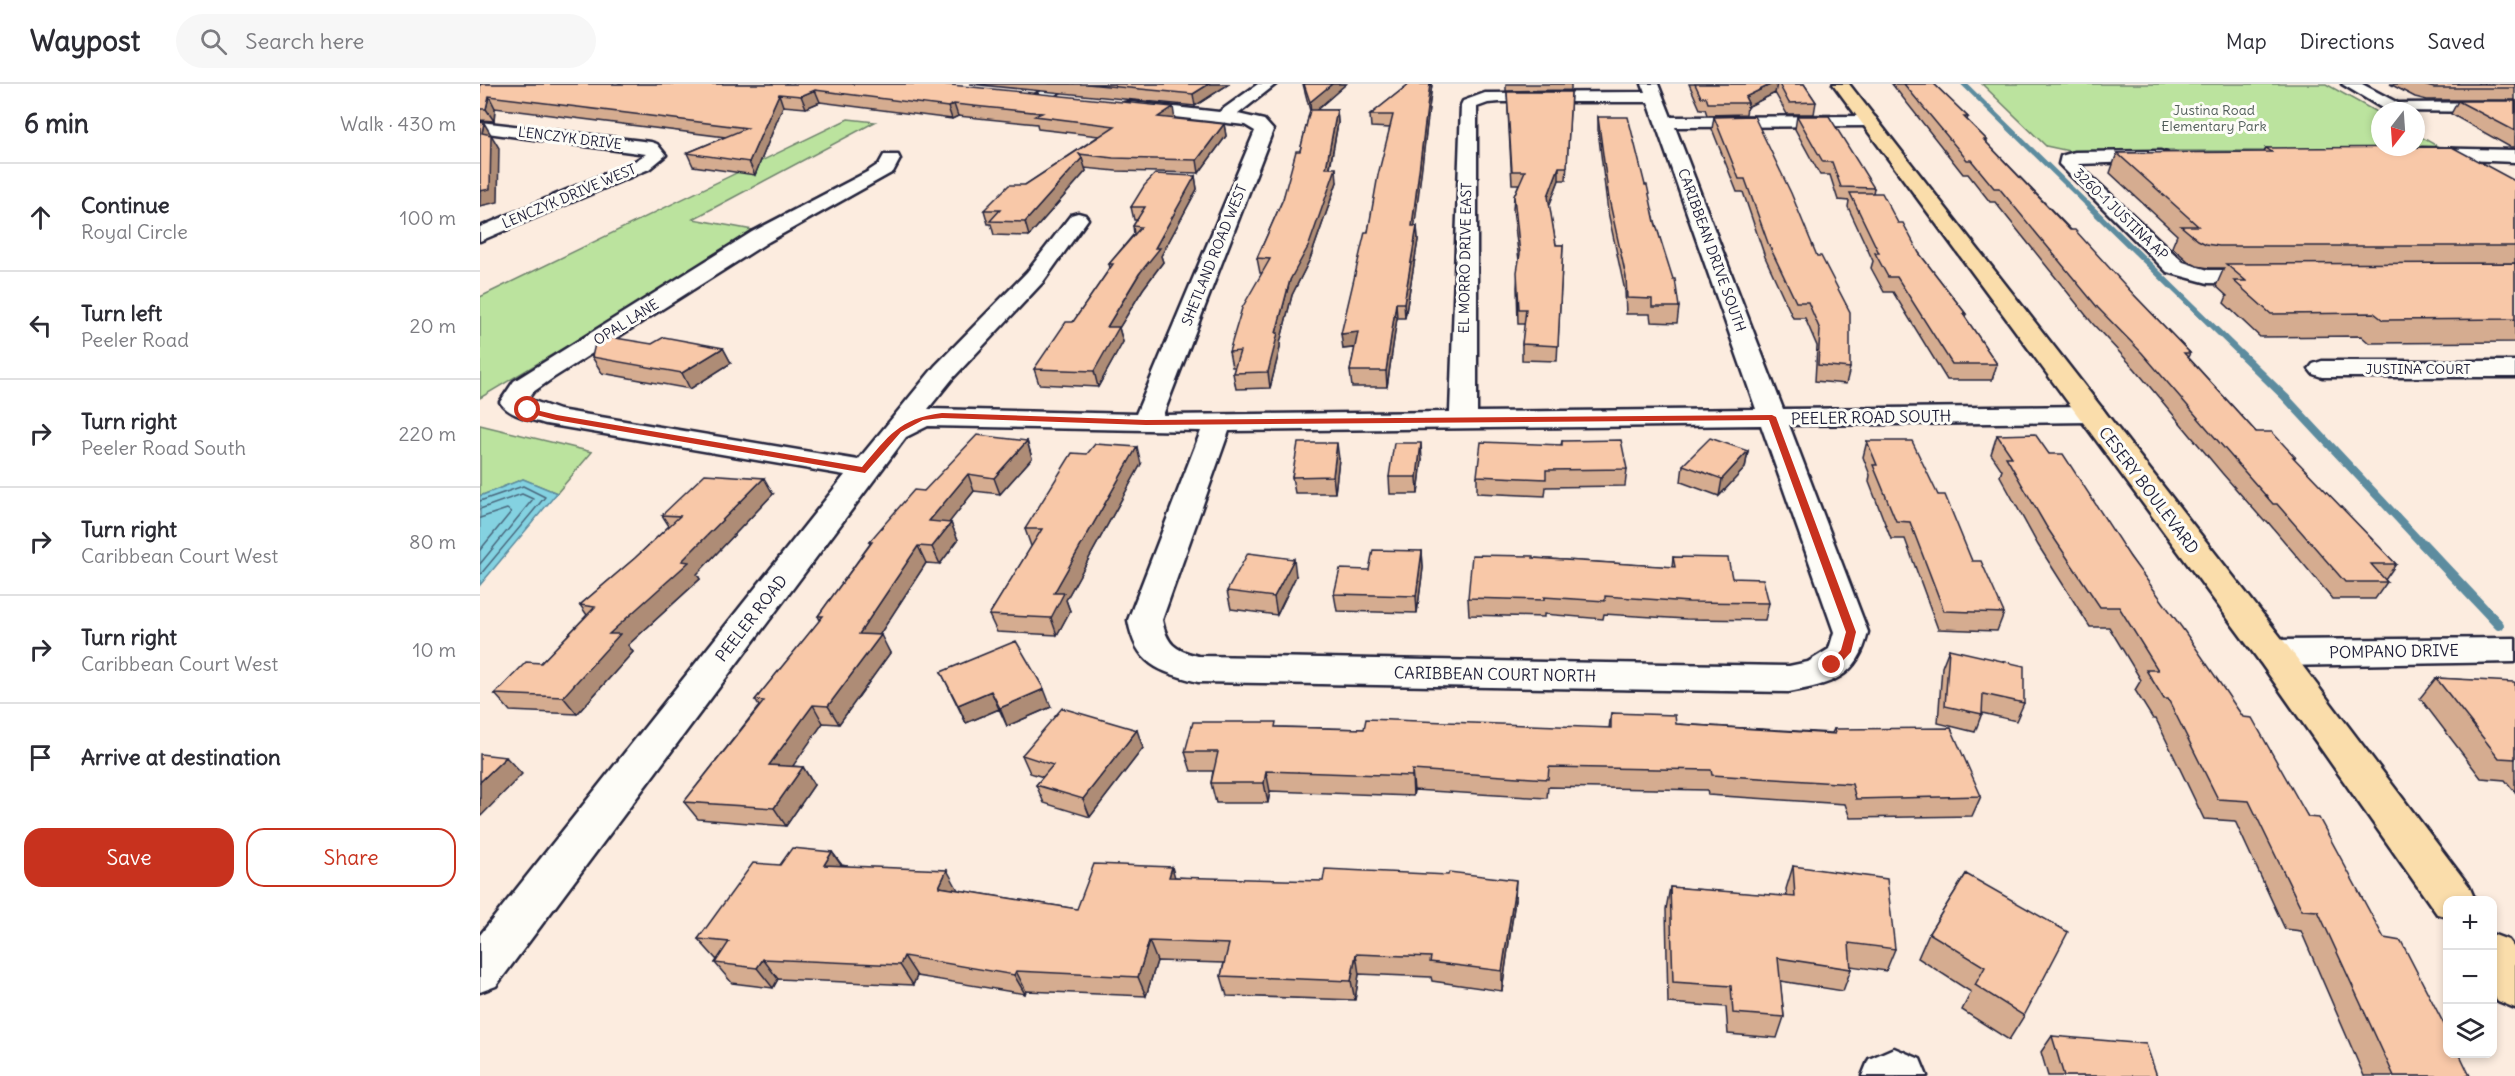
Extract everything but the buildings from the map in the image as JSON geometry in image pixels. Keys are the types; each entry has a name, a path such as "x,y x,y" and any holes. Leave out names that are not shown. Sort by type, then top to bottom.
{"main road":[{"name":"CESERY BOULEVARD","path":"1841,84 2273,652 2450,896"},
{"path":"2497,961 2515,986"}],"street":[{"path":"1064,84 1033,98 1073,102"},
{"path":"1108,105 1223,117 1268,84"},
{"path":"2350,84 2384,102"},
{"name":"EL MORRO DRIVE EAST","path":"1463,420 1467,110 1469,105 1475,101 1500,97 1652,90"},
{"name":"CARIBBEAN DRIVE SOUTH","path":"1652,90 1851,632 1846,652 1832,665"},
{"path":"2425,109 2515,107"},
{"name":"SHETLAND ROAD WEST","path":"1146,423 1264,130 1258,124 1248,120 1223,117"},
{"path":"1665,122 1869,121"},
{"name":"LENCZYK DRIVE","path":"480,127 651,148 657,155"},
{"path":"2444,135 2515,174"},
{"name":"LENCZYK DRIVE WEST","path":"480,235 642,165 657,155"},
{"path":"2425,155 2515,156"},
{"name":"3260-1 JUSTINA AP","path":"2182,156 2075,158 2068,160 2068,164 2175,267 2190,274 2209,277 2280,277"},
{"name":"OPAL LANE","path":"865,470 556,418 528,410 513,402 523,387 544,372 745,248 809,210 874,176 886,168 891,159"},
{"name":"PEELER ROAD","path":"480,971 865,470 944,372 1035,277 1078,219"},
{"name":"JUSTINA COURT","path":"2322,369 2515,369"},
{"name":"PEELER ROAD SOUTH","path":"898,431 921,418 942,416 1146,423 2092,414"},
{"name":"CARIBBEAN COURT NORTH","path":"1218,422 1144,620 1147,638 1158,655 1175,663 1198,669 1789,680 1815,674 1832,665"},
{"name":"POMPANO DRIVE","path":"2273,652 2515,650"},
{"path":"1887,1076 1894,1073 1902,1076"}],"green space":[{"name":"Justina Road Elementary Park","path":"1982,84 2326,84 2371,109 2371,151 2069,151 2046,146"},
{"path":"848,119 875,122 693,219 758,231 480,398 480,297"},
{"name":"Justina Road Elementary Park","path":"2425,139 2446,151 2425,151"},
{"path":"480,425 592,452 557,493 523,479 480,496"}],"water":[{"path":"523,479 557,493 480,585 480,496"}],"waterway":[{"path":"1964,84 2088,205"},
{"path":"2087,204 2243,356"},
{"path":"2241,354 2285,397 2423,545"},
{"path":"2422,543 2499,625"}],"route":[{"path":"528,410 556,418 865,470 898,431 921,418 942,416 1146,423 1772,417 1851,632 1846,652 1832,665"}]}
